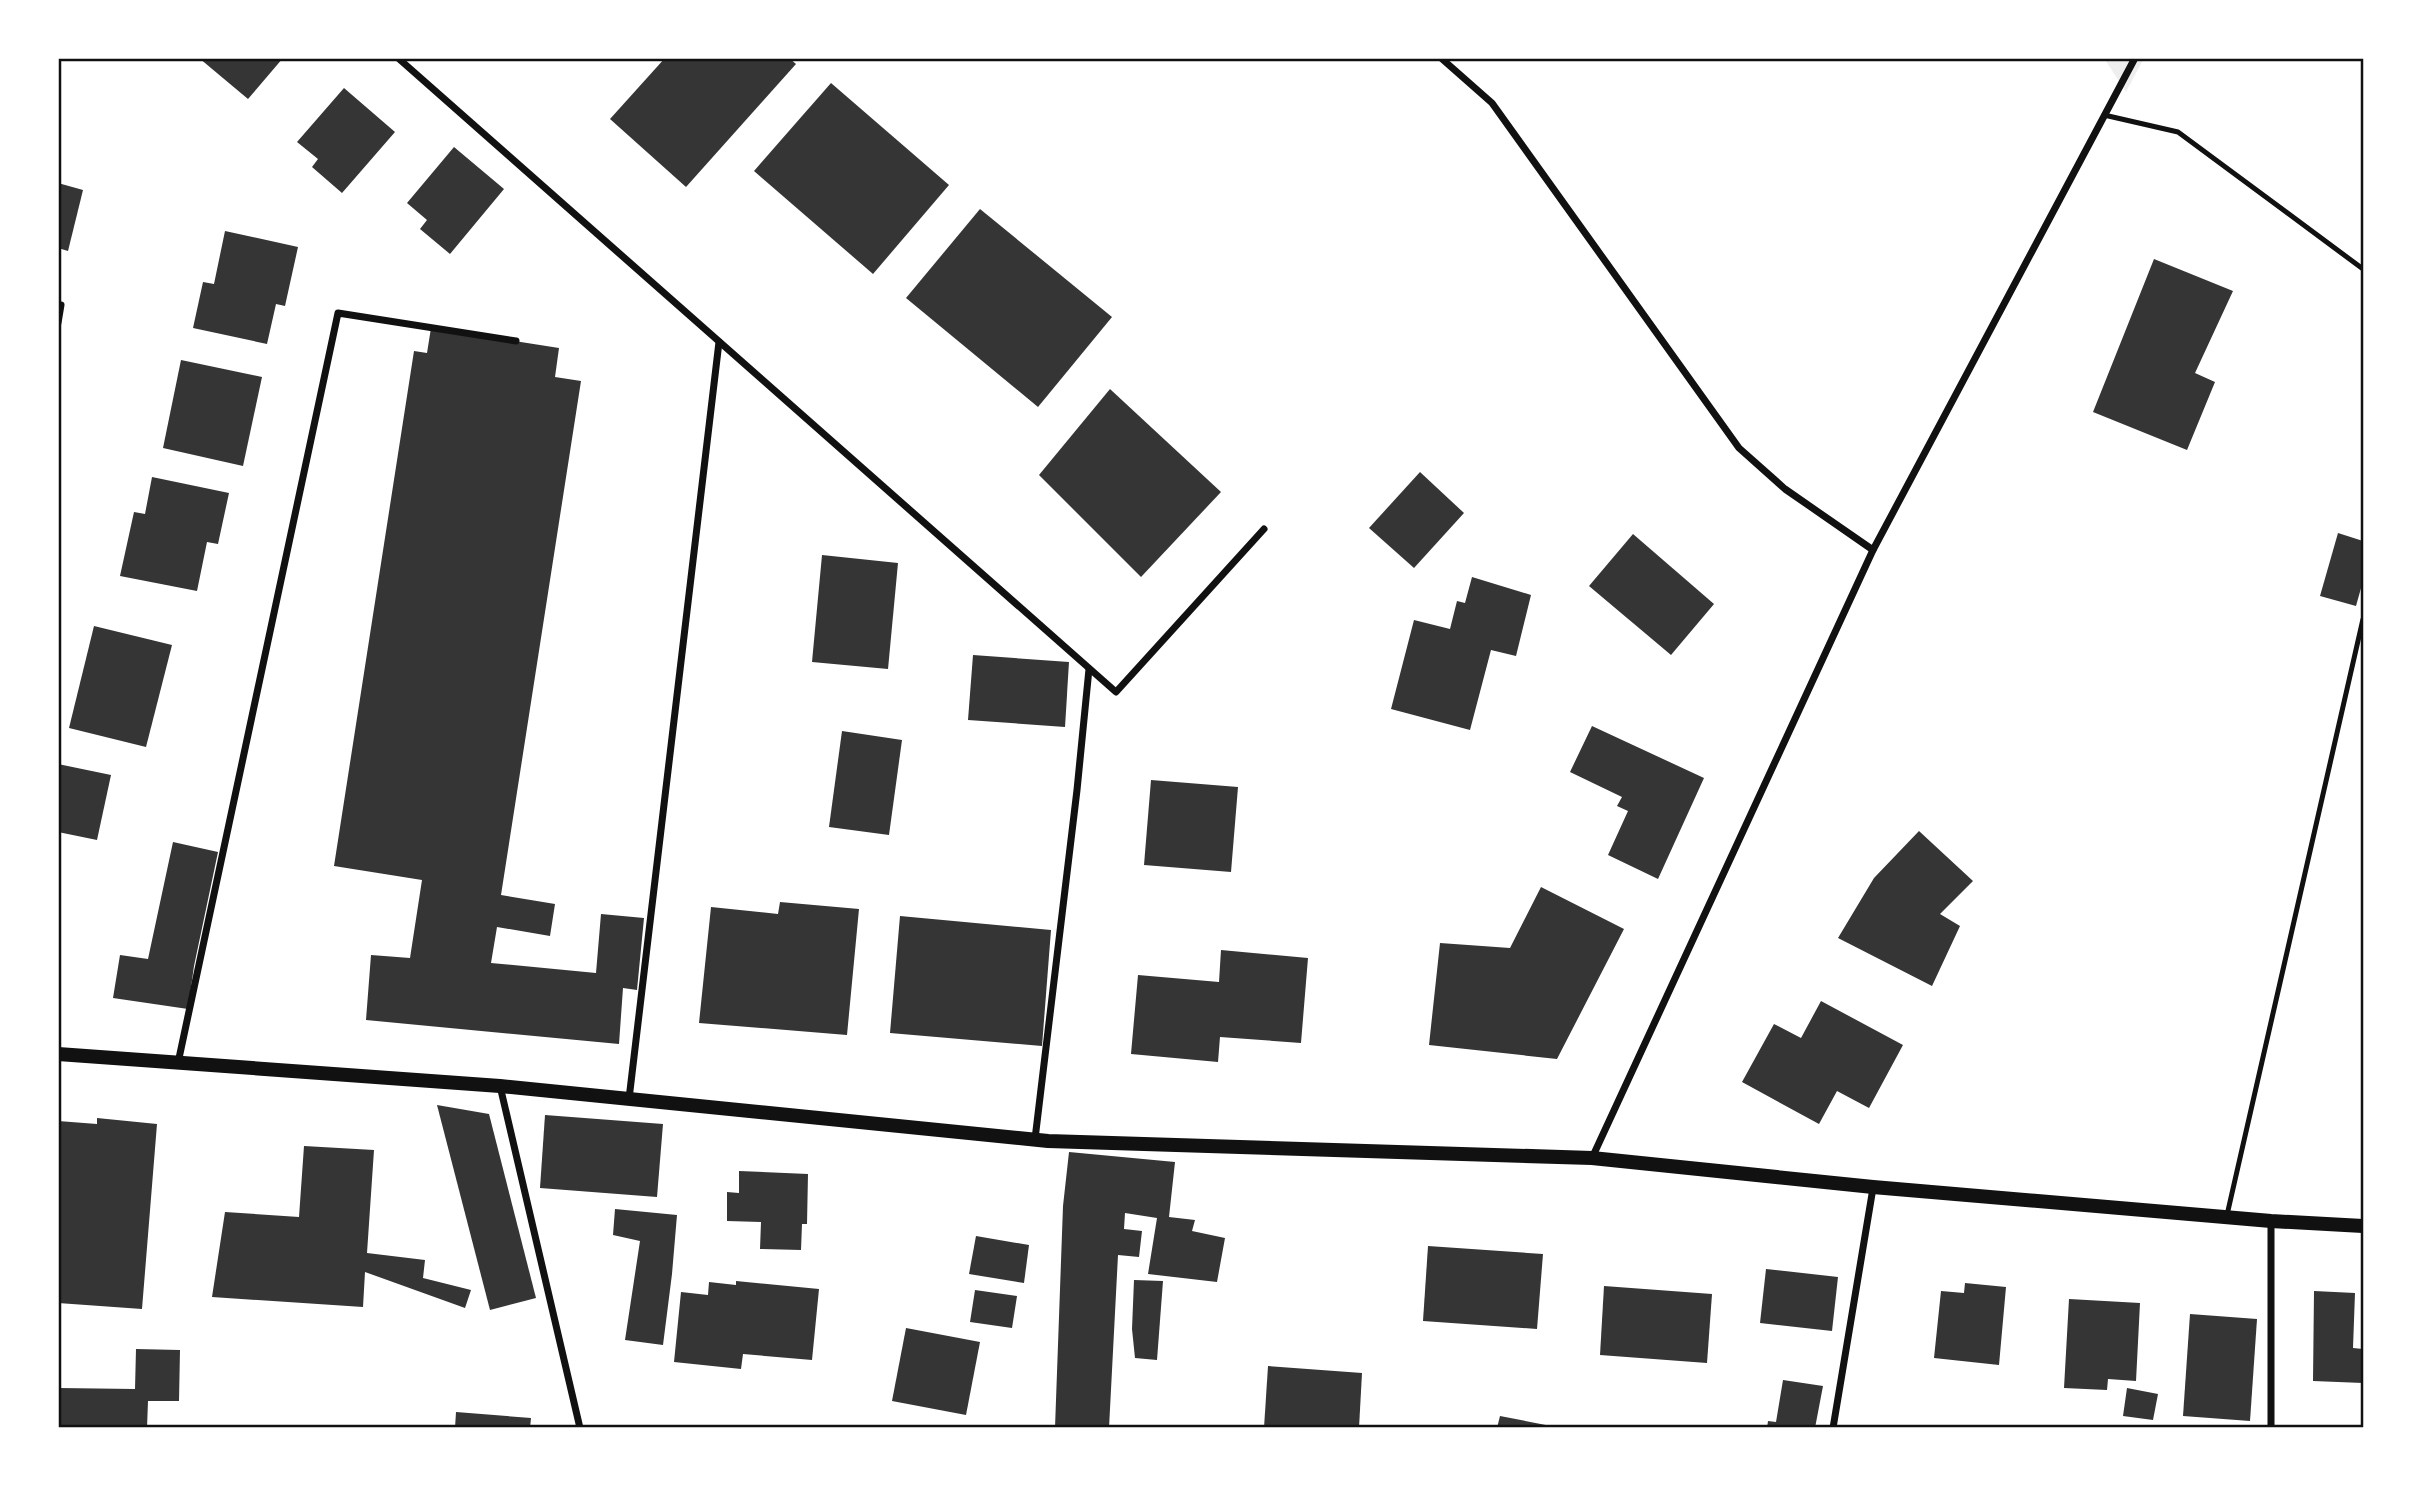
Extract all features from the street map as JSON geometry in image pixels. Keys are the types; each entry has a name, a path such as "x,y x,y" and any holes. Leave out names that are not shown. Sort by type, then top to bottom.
{"main road":[{"path":"58,1054 500,1086 1035,1140 1592,1158 1873,1187 2271,1222 2363,1226"}],"street":[{"path":"398,58 1116,692 1264,530"},
{"path":"1441,58 1492,103 1739,448 1785,489 1873,550"},
{"path":"1592,1158 1873,550 2135,58"},
{"path":"58,323 61,304"},
{"path":"178,1063 338,313 516,341"},
{"path":"629,1099 719,342"},
{"path":"1035,1140 1089,669"},
{"path":"500,1086 580,1428"},
{"path":"1833,1428 1873,1187"},
{"path":"2271,1222 2271,1428"}],"lane":[{"path":"2104,115 2178,132 2363,269"},
{"path":"2226,1218 2363,619"}],"shaded area":[{"path":"2104,58 2144,58 2126,92"}],"building":[{"path":"199,58 283,58 248,99"},
{"path":"665,58 789,58 796,64 686,187 610,119"},
{"path":"831,83 949,185 873,274 754,171"},
{"path":"344,88 395,132 342,193 312,167 318,159 297,142"},
{"path":"454,147 504,189 450,254 420,229 427,220 407,203"},
{"path":"58,183 83,190 68,251 58,248"},
{"path":"980,209 1112,317 1038,407 906,298"},
{"path":"225,231 298,247 285,306 276,304 267,344 193,328 203,282 214,284"},
{"path":"2154,259 2233,291 2195,373 2215,382 2187,450 2093,412"},
{"path":"431,328 559,348 555,377 581,381 501,895 555,904 550,936 497,927 491,963 596,973 601,914 644,918 637,990 623,988 619,1044 366,1020 371,955 410,958 422,880 334,866 414,351 427,353"},
{"path":"181,360 262,377 243,466 163,448"},
{"path":"1110,389 1221,492 1141,577 1039,475"},
{"path":"1420,472 1464,513 1414,568 1369,528"},
{"path":"152,477 229,493 218,544 207,542 197,591 120,576 134,512 145,514"},
{"path":"2338,533 2363,541 2363,581 2356,606 2320,596"},
{"path":"1633,534 1714,604 1671,655 1589,586"},
{"path":"822,555 898,563 888,669 812,662"},
{"path":"1472,577 1531,595 1516,656 1491,650 1470,730 1391,709 1414,620 1450,629 1457,601 1465,603"},
{"path":"94,626 172,645 146,747 69,728"},
{"path":"973,655 1069,662 1065,727 968,720"},
{"path":"1592,726 1704,778 1658,879 1608,855 1628,811 1617,806 1622,797 1570,772"},
{"path":"842,731 902,740 889,835 829,827"},
{"path":"58,764 111,775 97,840 58,832"},
{"path":"1151,780 1238,787 1231,872 1144,865"},
{"path":"1919,831 1973,881 1940,914 1960,926 1932,986 1838,938 1874,878"},
{"path":"173,842 218,852 194,966 188,1009 113,998 120,955 148,959"},
{"path":"1541,887 1624,929 1557,1059 1429,1045 1440,943 1510,948"},
{"path":"780,902 859,909 847,1035 699,1023 711,907 778,914"},
{"path":"900,916 1051,930 1042,1046 890,1033"},
{"path":"1221,950 1308,958 1301,1043 1220,1037 1218,1062 1131,1054 1138,975 1219,982"},
{"path":"1821,1001 1903,1045 1869,1108 1837,1091 1819,1124 1742,1082 1774,1024 1801,1038"},
{"path":"437,1105 489,1114 536,1298 490,1310"},
{"path":"545,1115 663,1124 657,1197 540,1188"},
{"path":"97,1118 157,1124 142,1309 58,1303 58,1121 97,1124"},
{"path":"304,1146 374,1150 367,1253 425,1260 423,1278 471,1290 465,1308 365,1272 363,1307 212,1297 225,1212 299,1217"},
{"path":"1069,1152 1175,1162 1169,1217 1195,1220 1192,1231 1225,1238 1217,1282 1148,1274 1157,1218 1125,1213 1124,1229 1142,1231 1139,1257 1118,1255 1109,1428 1055,1428 1063,1206"},
{"path":"739,1171 808,1174 807,1224 802,1224 801,1250 760,1249 761,1222 727,1221 727,1192 739,1193"},
{"path":"615,1209 677,1215 663,1345 625,1340 640,1241 613,1235"},
{"path":"976,1236 1029,1245 1024,1283 969,1274"},
{"path":"1428,1246 1543,1254 1537,1329 1423,1321"},
{"path":"1766,1269 1838,1277 1832,1331 1760,1323"},
{"path":"1134,1280 1163,1281 1157,1360 1135,1358 1132,1329"},
{"path":"736,1281 819,1289 812,1360 743,1354 741,1369 674,1362 681,1292 708,1295 709,1282 736,1285"},
{"path":"1965,1283 2006,1287 1999,1365 1934,1358 1941,1291 1964,1293"},
{"path":"1604,1286 1712,1294 1707,1363 1600,1355"},
{"path":"975,1290 1017,1296 1012,1328 970,1322"},
{"path":"2314,1291 2355,1293 2353,1348 2363,1349 2363,1383 2313,1381"},
{"path":"2069,1299 2140,1303 2136,1381 2108,1379 2107,1390 2064,1388"},
{"path":"2190,1314 2257,1319 2250,1421 2183,1416"},
{"path":"906,1328 980,1342 966,1415 892,1401"},
{"path":"136,1349 180,1350 179,1401 148,1401 147,1428 59,1428 59,1388 135,1389"},
{"path":"1268,1366 1362,1373 1359,1428 1264,1428"},
{"path":"1783,1380 1823,1386 1815,1428 1767,1428 1768,1421 1776,1422"},
{"path":"2127,1388 2158,1394 2153,1420 2123,1416"},
{"path":"456,1412 531,1418 530,1428 455,1428"},
{"path":"1500,1416 1556,1427 1556,1428 1497,1428"}]}
